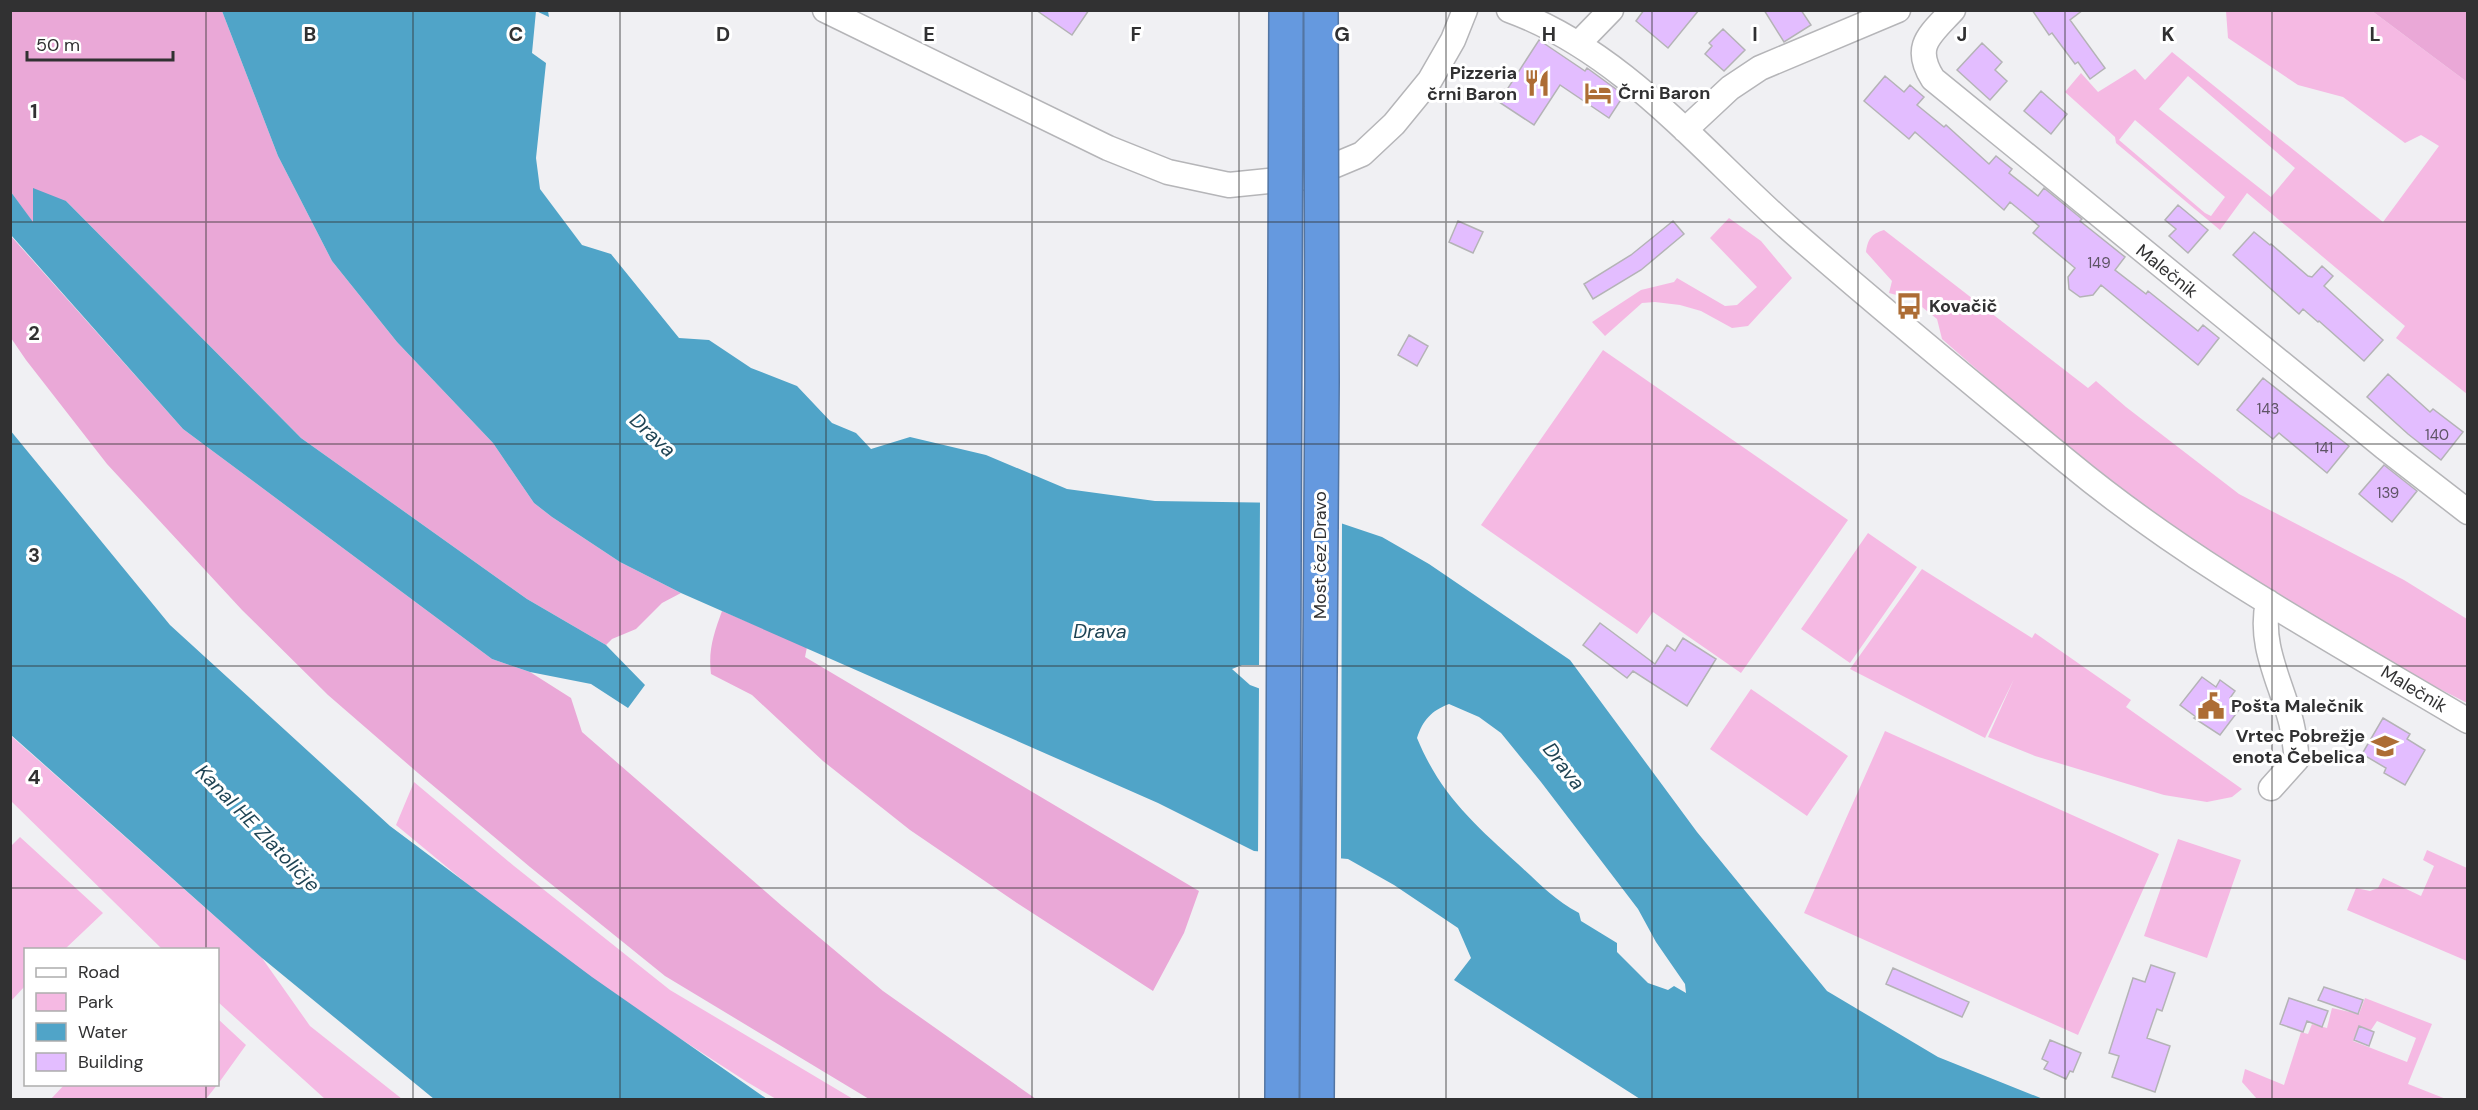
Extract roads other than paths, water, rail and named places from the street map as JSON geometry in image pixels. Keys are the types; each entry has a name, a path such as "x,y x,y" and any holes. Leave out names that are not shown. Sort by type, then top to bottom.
{"highway":[{"name":"Most čez Dravo","path":"1282,1100 1286,10"},
{"name":"Most čez Dravo","path":"1317,1100 1322,382 1321,10"}],"street":[{"path":"825,10 1108,148 1168,172 1228,185 1307,177 1362,154 1394,124 1430,80 1453,39 1465,10"},
{"name":"Malečnik","path":"1509,10 1578,44 1632,83 1790,229 2072,466 2144,521 2268,602 2468,721"},
{"path":"1578,44 1611,10"},
{"path":"1685,130 1730,88 1760,68 1898,10"},
{"name":"Malečnik","path":"1953,10 1924,44 1922,53 1924,66 1933,79 2384,447 2468,512"},
{"path":"2268,602 2264,620 2268,648 2291,720 2297,759 2271,788"}],"water":[{"name":"Drava","path":"222,11 536,11 532,53 546,63 536,158 540,189 582,245 611,254 679,338 709,340 751,368 797,386 832,423 856,433 871,449 910,437 986,455 1067,489 1155,501 1281,503 1382,537 1429,564 1570,660 1697,832 1827,991 1938,1057 2043,1099 1640,1099 1454,980 1471,958 1458,928 1394,885 1348,859 1254,851 1158,803 681,593 620,562 534,503 493,443 397,342 332,261 278,156","holes":["1242,665 1275,665 1321,681 1317,710 1250,685 1232,669","1449,704 1479,717 1501,733 1638,909 1656,942 1685,984 1686,993 1674,986 1668,990 1648,983 1617,952 1617,943 1581,921 1579,913 1547,890 1487,835 1447,792 1436,776 1417,738 1428,717"]},
{"path":"536,11 548,11 549,17"},
{"path":"33,188 66,201 301,438 527,599 606,645 645,685 628,708 591,684 530,672 492,659 183,429 11,235 11,192 33,222"},
{"name":"Kanal HE Zlatoličje","path":"10,430 170,625 390,826 592,977 767,1099 434,1099 262,958 11,735"}],"place":[{"name":"Pizzeria črni Baron","path":"1537,83"},
{"name":"Črni Baron","path":"1598,93"},
{"name":"Kovačič","path":"1909,306"},
{"name":"Pošta Malečnik","path":"2211,706"},
{"name":"Vrtec Pobrežje enota Čebelica","path":"2385,746"}]}
